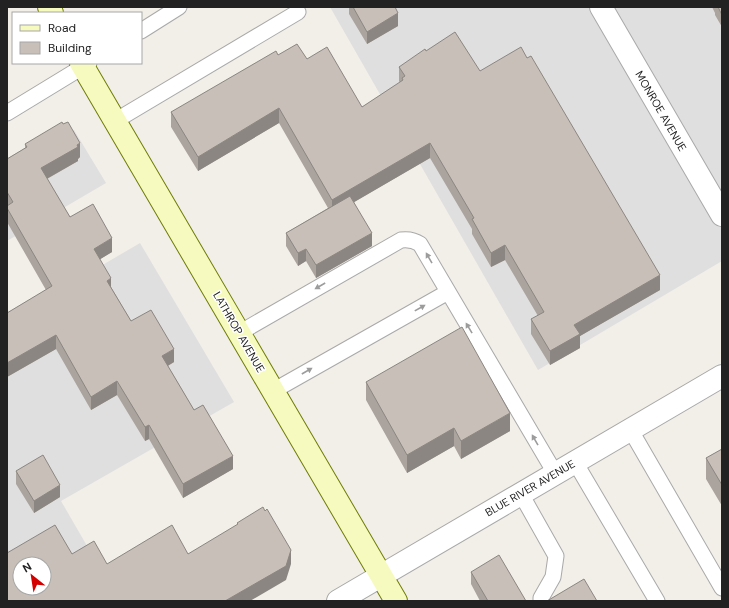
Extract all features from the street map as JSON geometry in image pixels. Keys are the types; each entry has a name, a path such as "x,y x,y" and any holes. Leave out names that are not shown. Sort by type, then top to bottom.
{"street":[{"name":"MONROE AVENUE","path":"601,7 722,215"},
{"name":"LATHROP AVENUE","path":"85,64 115,121 396,601"},
{"name":"BLUE RIVER AVENUE","path":"338,601 722,376"}],"lane":[{"path":"142,30 169,10"},
{"path":"115,121 298,12"},
{"path":"7,113 85,64"},
{"path":"239,333 401,240 407,239 420,244 555,473"},
{"path":"273,391 448,292"},
{"path":"630,429 722,588"},
{"path":"575,462 657,601"},
{"path":"521,494 556,556 553,577 541,598 541,601"}],"shaded area":[{"path":"330,7 722,7 722,261 538,370"},
{"path":"74,130 106,183 7,241 7,168"},
{"path":"140,243 234,402 61,501 119,601 7,601 7,321"}],"building":[{"path":"353,7 395,7 398,13 367,32"},
{"path":"718,7 722,7 722,15"},
{"path":"455,32 480,71 521,47 527,58 531,56 660,275 574,325 580,334 550,351 531,319 544,312 505,245 491,253 472,219 474,218 430,143 332,200 279,108 198,157 171,112 276,51 278,55 297,44 307,59 327,47 362,107 403,80 402,78 405,76 399,67 425,49 426,51"},
{"path":"62,122 63,124 68,122 80,143 77,145 78,147 41,168 70,217 93,204 112,238 94,249 111,278 107,281 131,321 151,310 174,349 162,356 194,410 203,405 233,456 183,484 149,425 145,427 117,381 91,397 56,335 7,363 7,313 52,286 7,208 7,206 13,202 7,192 7,159 27,147 25,144"},
{"path":"350,196 372,233 316,265 306,249 298,253 286,233"},
{"path":"462,327 510,413 461,441 454,428 407,455 366,382"},
{"path":"722,449 722,485 706,458"},
{"path":"43,455 60,485 34,501 16,471"},
{"path":"263,507 265,511 267,509 291,550 286,566 225,601 7,601 7,553 55,525 72,554 94,541 107,564 172,525 188,554 238,524 237,523"},
{"path":"499,555 526,601 488,601 471,572"},
{"path":"584,579 597,601 547,601"}]}
